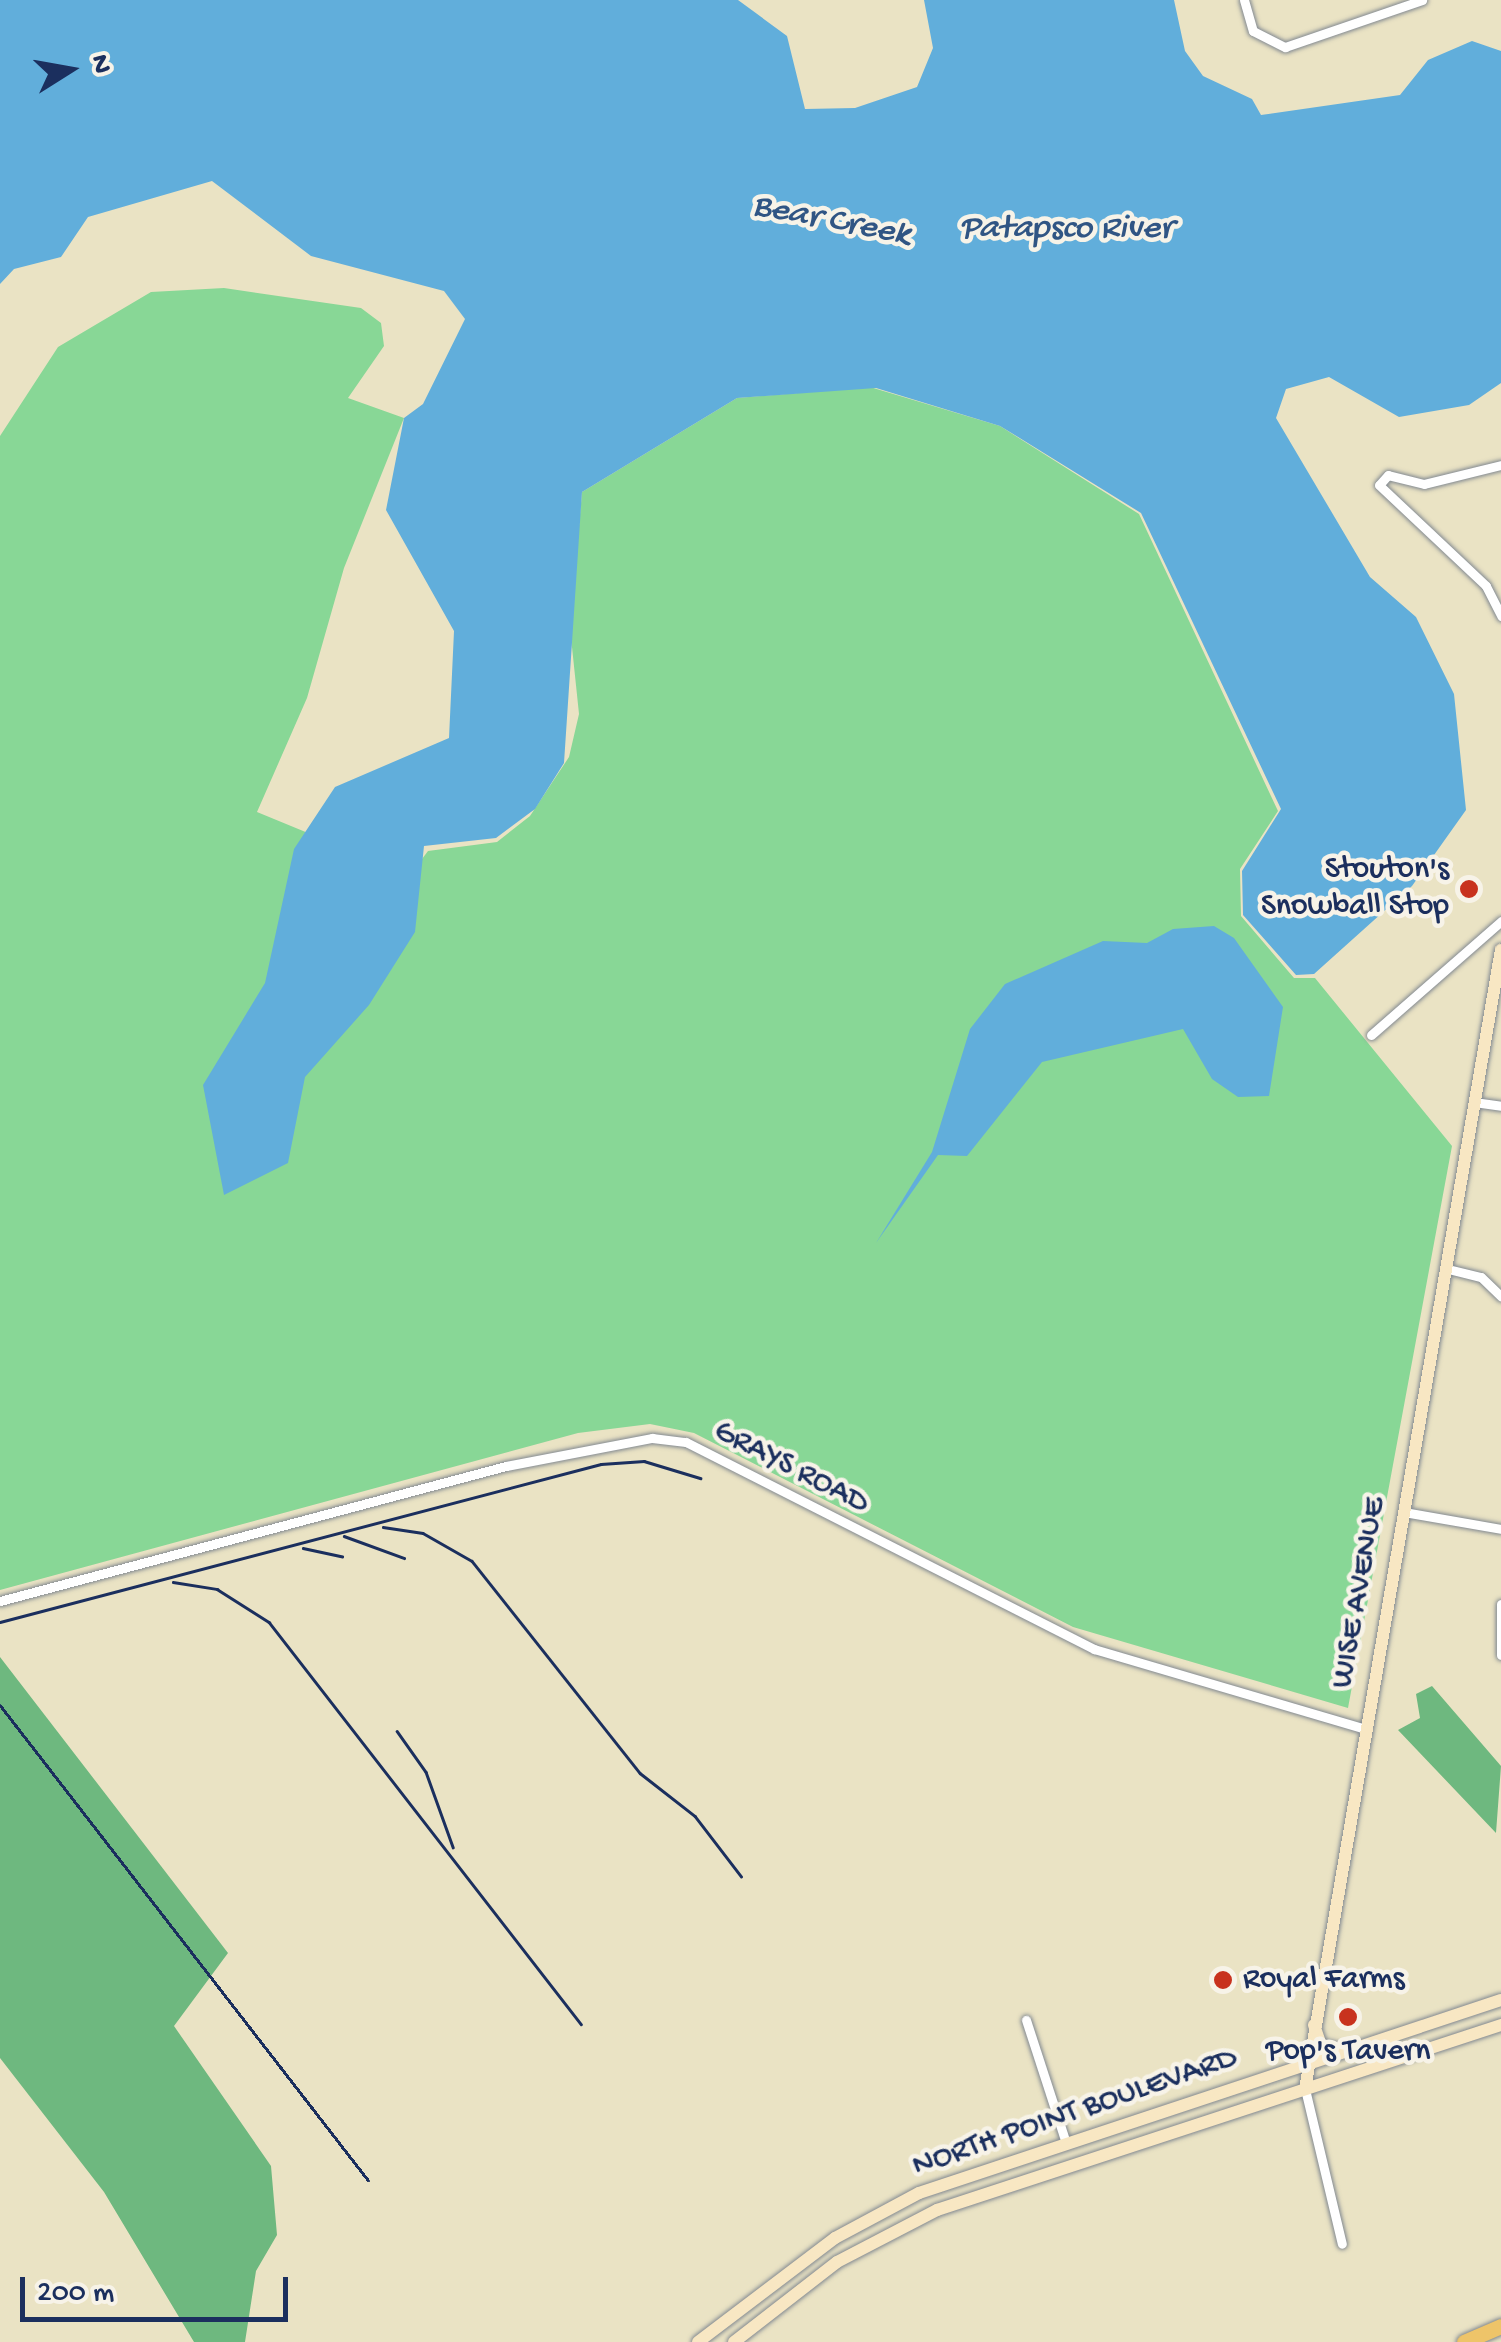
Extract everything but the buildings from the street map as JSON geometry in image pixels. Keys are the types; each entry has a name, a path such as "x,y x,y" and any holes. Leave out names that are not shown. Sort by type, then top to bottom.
{"highway":[{"path":"1464,2342 1501,2326"}],"main road":[{"name":"WISE AVENUE","path":"1304,2089 1304,2066 1500,959"},
{"path":"1316,1997 1318,2041 1356,2050"},
{"name":"NORTH POINT BOULEVARD","path":"698,2342 835,2238 919,2193 1501,2000"},
{"name":"NORTH POINT BOULEVARD","path":"734,2342 904,2224 937,2210 1501,2025"},
{"path":"1036,2176 1066,2143"},
{"path":"937,2210 938,2196 969,2174"},
{"path":"904,2224 919,2193"},
{"path":"722,2324 723,2342"}],"street":[{"path":"1244,0 1253,31 1284,47 1422,0"},
{"path":"1501,465 1424,484 1379,480 1486,586 1501,616"},
{"path":"1371,1035 1501,921"},
{"path":"1474,1102 1501,1106"},
{"path":"1444,1268 1474,1274 1501,1296"},
{"name":"GRAYS ROAD","path":"0,1601 506,1466 652,1438 686,1442 1094,1649 1364,1728"},
{"path":"1404,1512 1501,1529"},
{"path":"1501,1604 1501,1655"},
{"path":"1026,2020 1066,2143"},
{"name":"WISE AVENUE","path":"1304,2089 1342,2244"}],"green space":[{"path":"224,288 361,308 381,323 384,346 348,398 404,418 344,568 307,698 257,812 410,875 428,851 497,842 530,816 569,757 579,714 570,628 582,492 737,398 870,387 1000,426 1139,514 1278,811 1240,869 1241,916 1294,978 1315,978 1452,1146 1348,1708 1073,1627 694,1433 650,1424 578,1433 0,1590 0,436 58,347 151,292"},
{"path":"0,1657 228,1953 174,2026 271,2166 277,2235 256,2271 245,2342 194,2342 104,2192 0,2058"},
{"path":"1432,1686 1501,1766 1496,1833 1398,1730 1420,1718 1416,1694"}],"water":[{"name":"Patapsco River","path":"0,0 738,0 787,36 805,109 855,108 917,87 933,48 924,0 1174,0 1185,51 1203,76 1252,99 1261,115 1400,95 1428,60 1472,41 1501,51 1501,383 1469,405 1399,417 1329,377 1286,389 1276,418 1370,577 1416,617 1454,694 1466,810 1412,886 1314,974 1296,975 1243,915 1242,871 1281,809 1141,513 1000,426 876,388 737,398 582,492 564,763 535,809 496,838 424,846 415,932 369,1005 305,1077 288,1163 224,1195 203,1085 265,983 294,849 335,787 449,738 454,631 386,510 404,418 423,404 465,319 444,291 311,256 212,181 88,217 61,257 14,269 0,284"},
{"path":"1214,926 1234,938 1283,1007 1269,1096 1238,1097 1212,1079 1183,1029 1042,1062 967,1156 938,1155 876,1243 932,1152 970,1029 1005,984 1103,941 1147,943 1173,929"}],"railway":[{"path":"0,1622 601,1464 644,1461 700,1478"},
{"path":"383,1527 423,1533 472,1561 640,1773 695,1816 741,1876"},
{"path":"344,1536 404,1558"},
{"path":"303,1548 342,1556"},
{"path":"173,1582 217,1589 269,1622 581,2024"},
{"path":"0,1705 368,2180"},
{"path":"397,1731 426,1772 453,1847"}],"place":[{"name":"Stouton's Snowball Stop","path":"1469,889"},
{"name":"Royal Farms","path":"1223,1980"},
{"name":"Pop's Tavern","path":"1348,2017"}],"water label":[{"name":"Bear Creek","path":"831,222"}]}
